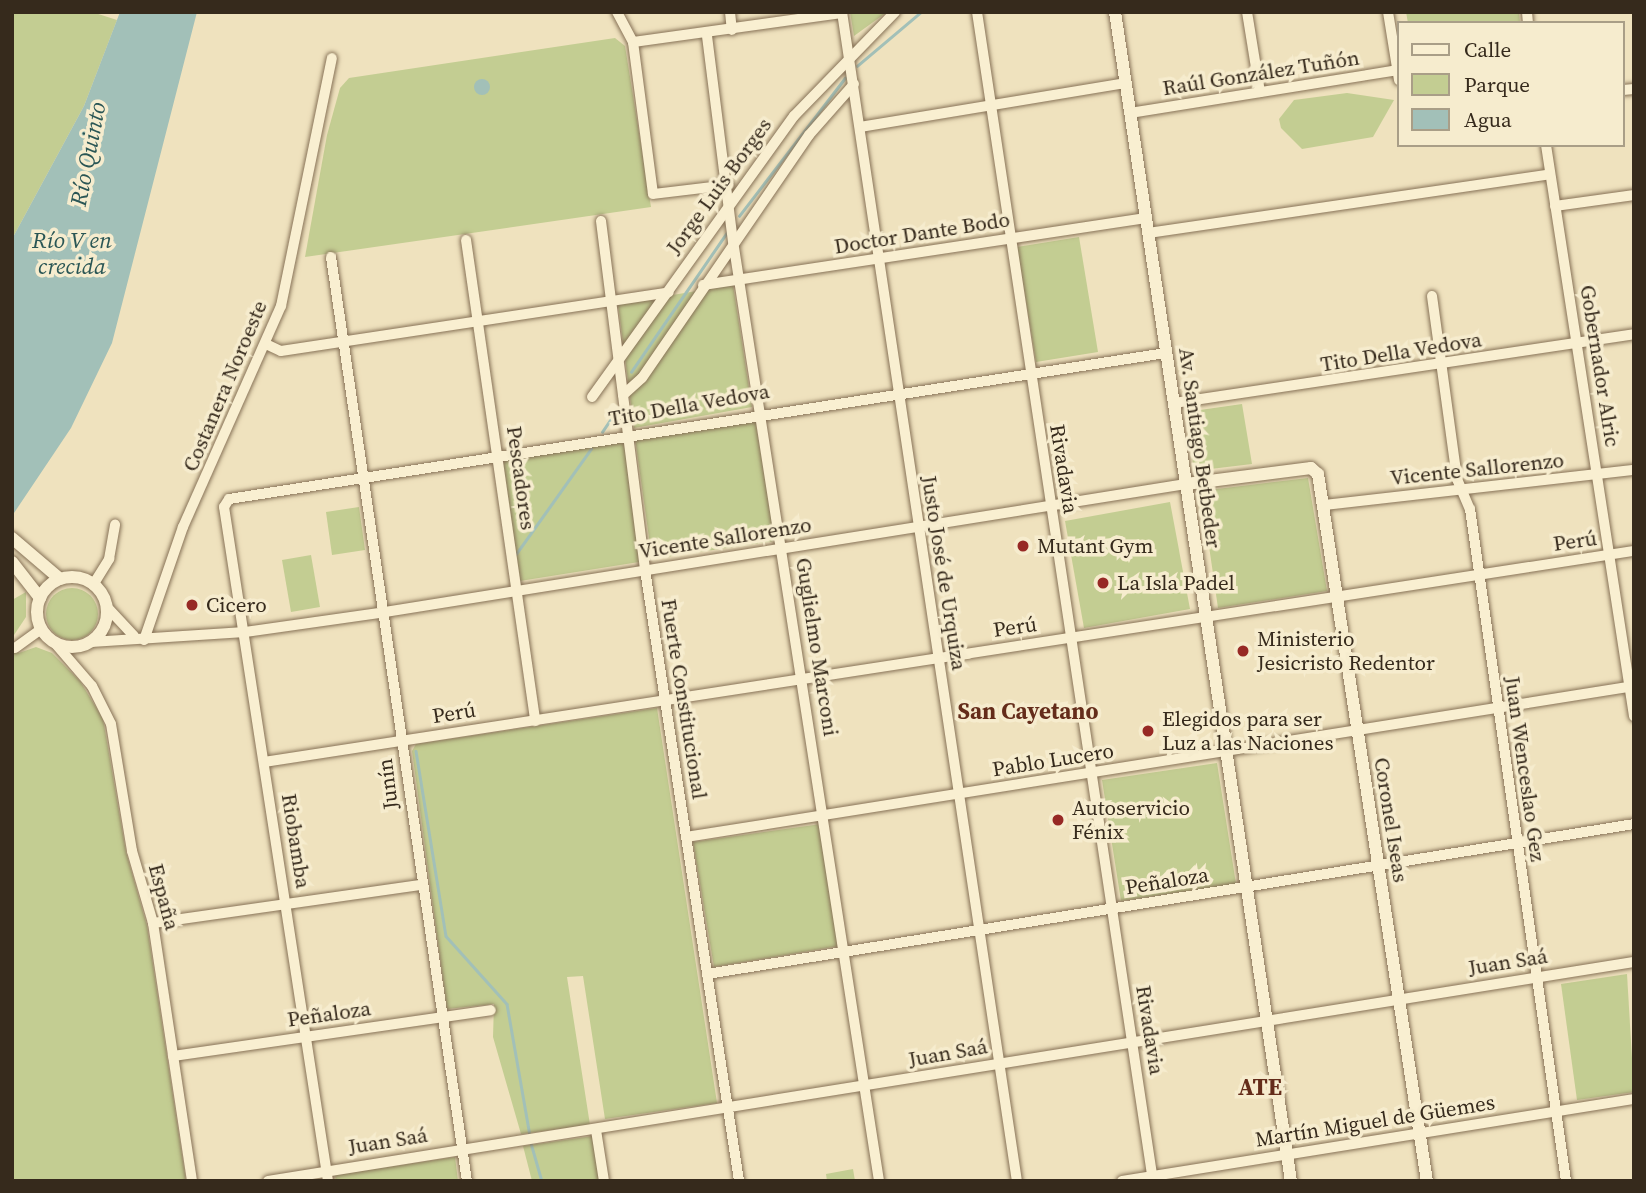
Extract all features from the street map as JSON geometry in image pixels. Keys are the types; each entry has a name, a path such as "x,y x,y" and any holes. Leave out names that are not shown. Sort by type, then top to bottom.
{"street":[{"path":"617,12 618,26 633,42 653,194 728,185"},
{"path":"730,12 732,30"},
{"name":"Jorge Luis Borges","path":"592,397 672,291 728,201 849,53 895,12"},
{"name":"Rivadavia","path":"977,12 1029,373 1073,638 1152,1178"},
{"name":"Av. Santiago Betbeder","path":"1115,12 1291,1181"},
{"path":"1247,12 1259,92"},
{"path":"1388,12 1398,75"},
{"path":"633,42 707,36 842,13"},
{"name":"Justo José de Urquiza","path":"842,13 916,529 1017,1181"},
{"name":"Guglielmo Marconi","path":"707,36 738,279 826,816 879,1181"},
{"name":"Costanera Noroeste","path":"144,640 183,527 268,345 288,280 295,219 332,58"},
{"name":"Raúl González Tuñón","path":"1130,113 1259,92 1398,75"},
{"path":"860,127 1126,83"},
{"name":"Jorge Luis Borges","path":"623,395 642,378 733,241 854,84"},
{"name":"Gobernador Alric","path":"1546,147 1609,555 1632,686 1634,716"},
{"path":"1148,233 1550,174"},
{"path":"1555,206 1634,195"},
{"name":"Doctor Dante Bodo","path":"703,285 1146,218"},
{"name":"Fuerte Constitucional","path":"601,221 645,570 739,1181"},
{"name":"Pescadores","path":"466,240 535,721"},
{"name":"Junín","path":"331,257 385,612 420,885 467,1181"},
{"path":"268,345 281,351 672,291"},
{"name":"Juan Wenceslao Gez","path":"1432,296 1462,491 1471,509 1478,574 1566,1181"},
{"name":"Tito Della Vedova","path":"1174,403 1634,334"},
{"name":"Tito Della Vedova","path":"224,507 236,496 759,412 1166,354"},
{"name":"Vicente Sallorenzo","path":"90,642 246,632 916,529 1186,484 1311,468"},
{"name":"Coronel Iseas","path":"1311,468 1325,505 1427,1181"},
{"name":"Vicente Sallorenzo","path":"1325,505 1634,470"},
{"name":"Riobamba","path":"224,507 246,632 327,1176"},
{"path":"93,585 109,559 115,525"},
{"path":"12,538 37,565 60,579 93,585 120,629 144,640"},
{"name":"Perú","path":"264,762 937,658 1206,620 1478,574 1634,551"},
{"path":"12,562 25,575 40,598 41,629 54,642 90,642 106,622 106,606"},
{"path":"40,598 60,579"},
{"path":"15,648 41,629"},
{"name":"España","path":"54,642 92,685 111,724 132,851 153,923 192,1181"},
{"name":"Pablo Lucero","path":"686,837 1227,753 1632,686"},
{"name":"Peñaloza","path":"707,974 1634,824"},
{"path":"153,923 420,885"},
{"name":"Juan Saá","path":"268,1181 327,1176 461,1149 728,1111 1132,1040 1634,962"},
{"name":"Peñaloza","path":"173,1056 491,1010"},
{"name":"Martín Miguel de Güemes","path":"1122,1181 1634,1099"},
{"path":"596,1130 604,1181"}],"green space":[{"path":"12,12 92,12 117,20 84,106 12,239"},
{"path":"850,12 887,12 854,36"},
{"path":"1406,12 1519,12 1520,21 1408,21"},
{"path":"615,38 625,46 651,207 305,257 327,135 340,88 349,78"},
{"path":"1347,93 1394,100 1373,137 1302,149 1281,128 1279,119 1294,100"},
{"path":"1079,237 1098,352 1036,362 1017,247"},
{"path":"733,285 752,407 634,428 618,304"},
{"path":"1242,404 1252,464 1194,471 1186,412"},
{"path":"755,418 775,541 652,559 635,438"},
{"path":"624,440 639,562 520,581 503,460"},
{"path":"1308,478 1327,591 1218,608 1201,491"},
{"name":"La Isla Padel","path":"1170,502 1190,609 1084,628 1065,521"},
{"path":"359,507 365,550 332,555 326,512"},
{"path":"311,555 320,607 291,612 282,560"},
{"path":"72,588 82,590 90,596 96,604 96,624 90,632 82,638 72,640 62,638 54,632 48,624 46,614 48,604 54,596 62,590"},
{"path":"26,592 26,617 12,638 12,600"},
{"path":"12,645 19,653 36,647 52,653 80,681 103,719 126,852 147,926 186,1181 12,1181"},
{"path":"657,708 717,1103 605,1119 583,976 567,977 590,1125 521,1134 493,1037 494,1004 447,1009 412,751 416,744"},
{"path":"1217,763 1236,884 1121,901 1102,780"},
{"path":"821,824 839,946 714,967 693,842"},
{"path":"1627,974 1634,1092 1577,1100 1561,984"},
{"path":"593,1136 600,1181 532,1181 523,1146"},
{"path":"455,1157 458,1181 336,1181 335,1175"},
{"path":"853,1169 855,1181 827,1181 826,1174"}],"water":[{"name":"Río V en crecida","path":"120,12 197,12 112,343 71,428 12,516 12,239 84,106"},
{"path":"482,79 490,87 482,95 474,87"}],"waterway":[{"path":"857,66 921,12"},
{"path":"739,216 845,78"},
{"path":"631,372 728,231"},
{"path":"602,432 616,411"},
{"path":"516,554 591,449"},
{"path":"416,751 446,936 507,1004 530,1136"},
{"path":"531,1143 542,1181"}],"place":[{"name":"Mutant Gym","path":"1023,546"},
{"name":"La Isla Padel","path":"1103,583"},
{"name":"Cicero","path":"192,605"},
{"name":"Ministerio Jesicristo Redentor","path":"1243,651"},
{"name":"Elegidos para ser Luz a las Naciones","path":"1148,731"},
{"name":"Autoservicio Fénix","path":"1058,820"}],"district":[{"name":"San Cayetano","path":"1028,711"},
{"name":"ATE","path":"1260,1087"}],"water label":[{"name":"Río Quinto","path":"88,154"}]}
